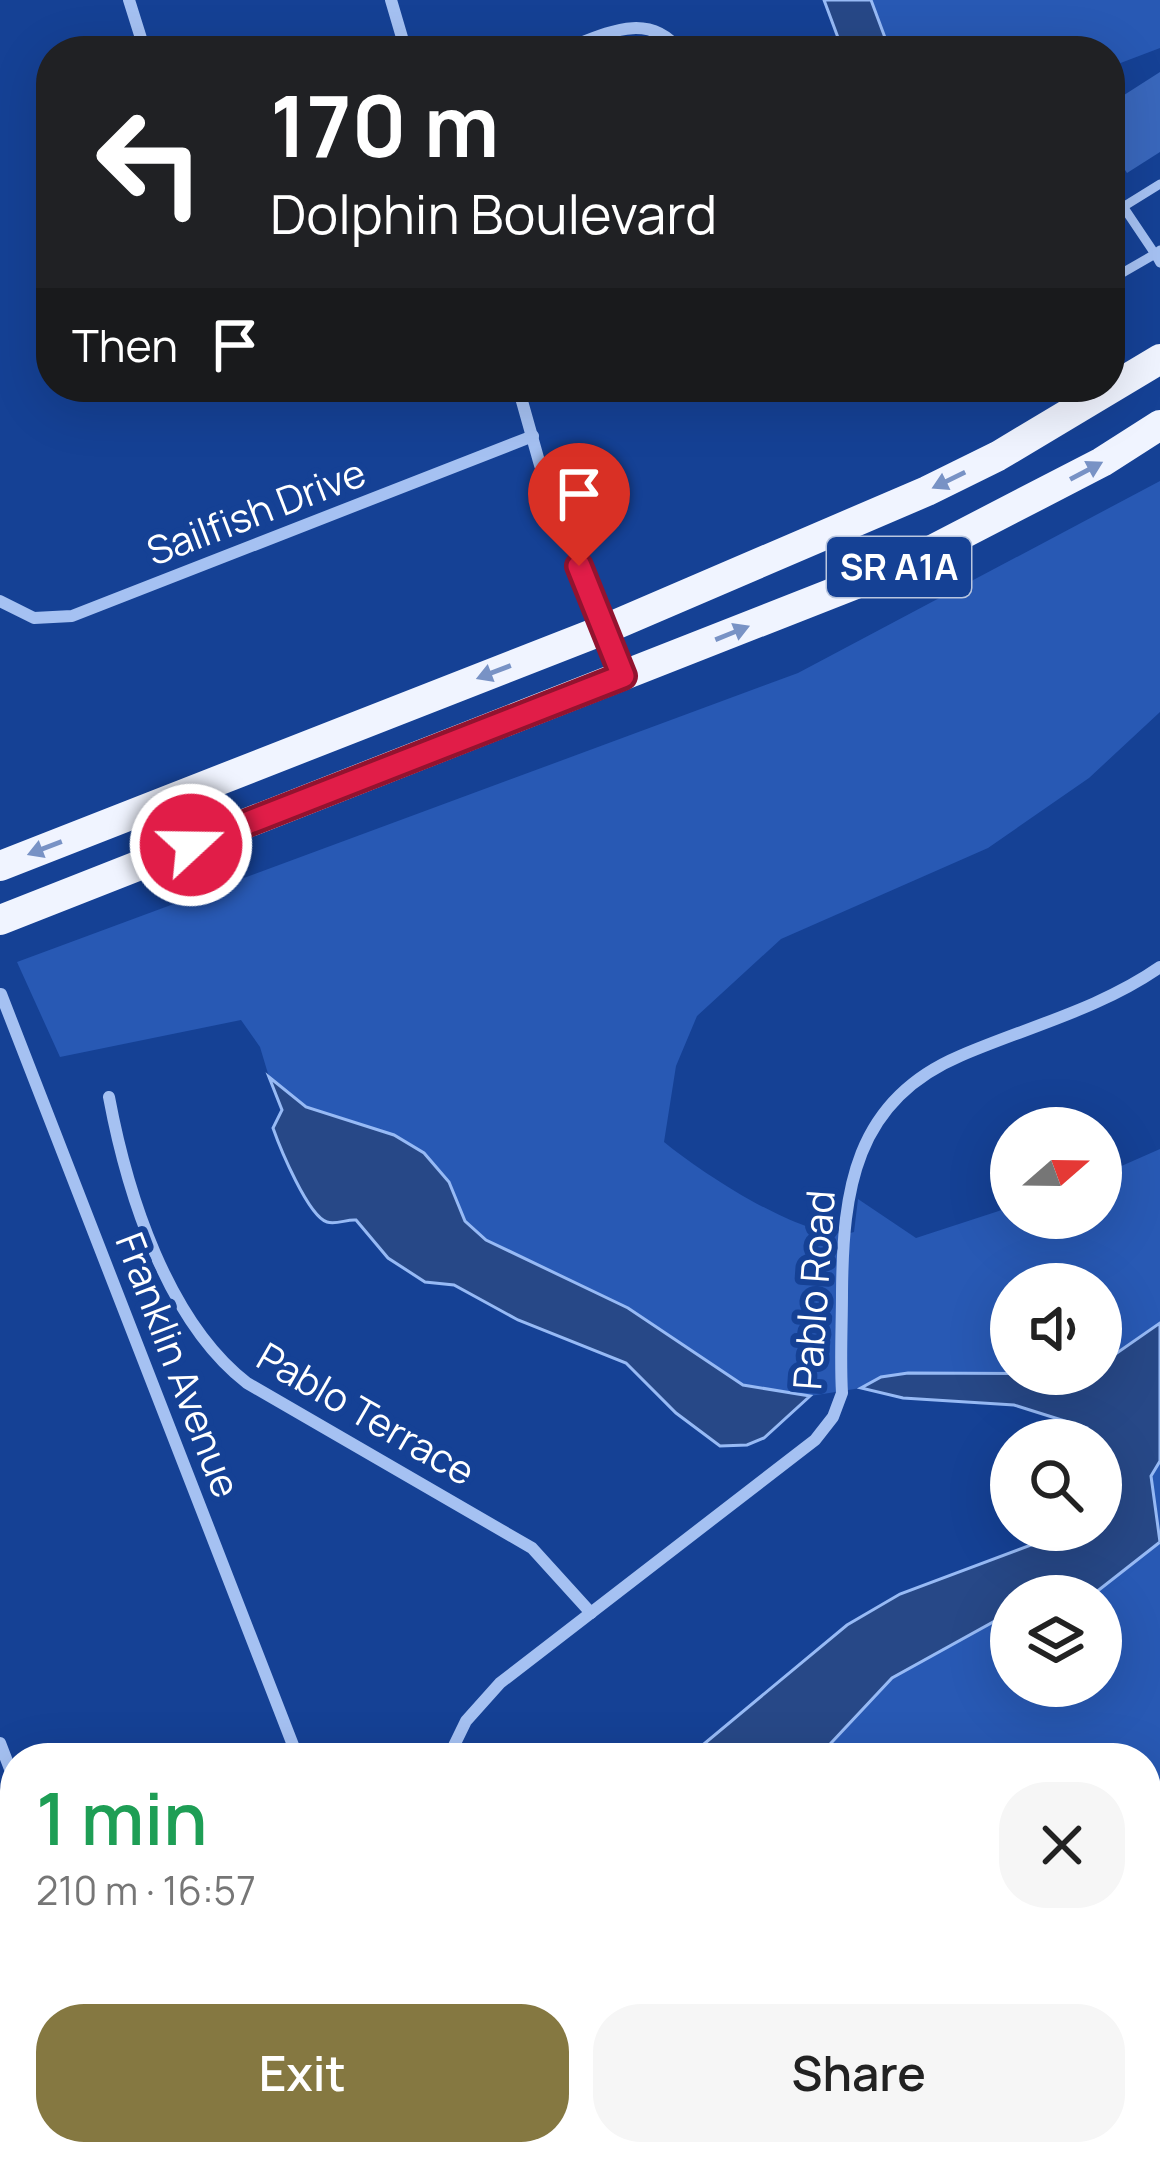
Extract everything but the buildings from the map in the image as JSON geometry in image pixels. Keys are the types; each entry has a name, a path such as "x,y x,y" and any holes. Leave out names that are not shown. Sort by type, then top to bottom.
{"main road":[{"name":"SR A1A","path":"1125,380 1160,359"},
{"name":"SR A1A","path":"0,866 603,629 998,456 1088,402"},
{"name":"SR A1A","path":"0,920 899,567 1102,462 1160,425"},
{"path":"89,831 108,878"}],"street":[{"path":"129,0 140,36"},
{"path":"391,0 402,36"},
{"path":"609,36 642,26 664,36"},
{"path":"523,402 623,676"},
{"name":"Sailfish Drive","path":"0,602 34,619 72,616 533,436"},
{"name":"Pablo Road","path":"457,1743 481,1701 815,1440 833,1418 842,1393 846,1198 863,1146 896,1100 956,1058 1106,998 1160,967"},
{"name":"Franklin Avenue","path":"2,994 292,1743"},
{"name":"Pablo Terrace","path":"110,1097 124,1169 170,1284 210,1349 247,1383 532,1548 591,1613"}],"lane":[{"path":"1125,206 1160,184"},
{"path":"1125,210 1158,256 1125,272"}],"shaded area":[{"path":"824,0 871,0 884,36 837,36"},
{"path":"871,0 1160,0 1160,48 1125,61 1125,36 884,36"},
{"path":"1160,481 1160,712 1089,778 988,848 781,939 697,1016 676,1066 664,1142 755,1203 810,1228 854,1232 858,1199 916,1238 990,1214 990,1239 1122,1239 1122,1166 1160,1149 1160,1743 705,1743 847,1625 900,1594 1015,1551 1122,1551 1122,1419 1058,1419 1014,1405 903,1398 861,1388 810,1396 743,1385 628,1308 486,1240 465,1221 449,1182 424,1153 394,1135 306,1107 269,1077 260,1047 241,1020 60,1057 17,962 798,673"},
{"path":"269,1077 306,1107 394,1135 424,1153 449,1182 465,1221 486,1240 628,1308 743,1385 810,1396 764,1438 747,1445 720,1446 676,1413 626,1363 518,1320 454,1285 425,1282 388,1258 356,1220 327,1222 312,1208 273,1128 282,1110"},
{"path":"1160,1323 1160,1461 1151,1476 1160,1542 1118,1575 990,1575 990,1624 892,1678 831,1743 705,1743 847,1625 900,1594 1015,1551 1122,1551 1122,1419 1058,1419 1014,1405 903,1398 861,1388 881,1377 990,1373 990,1395 1122,1395 1122,1349"}],"route":[{"path":"191,845 623,676 579,566"}]}
